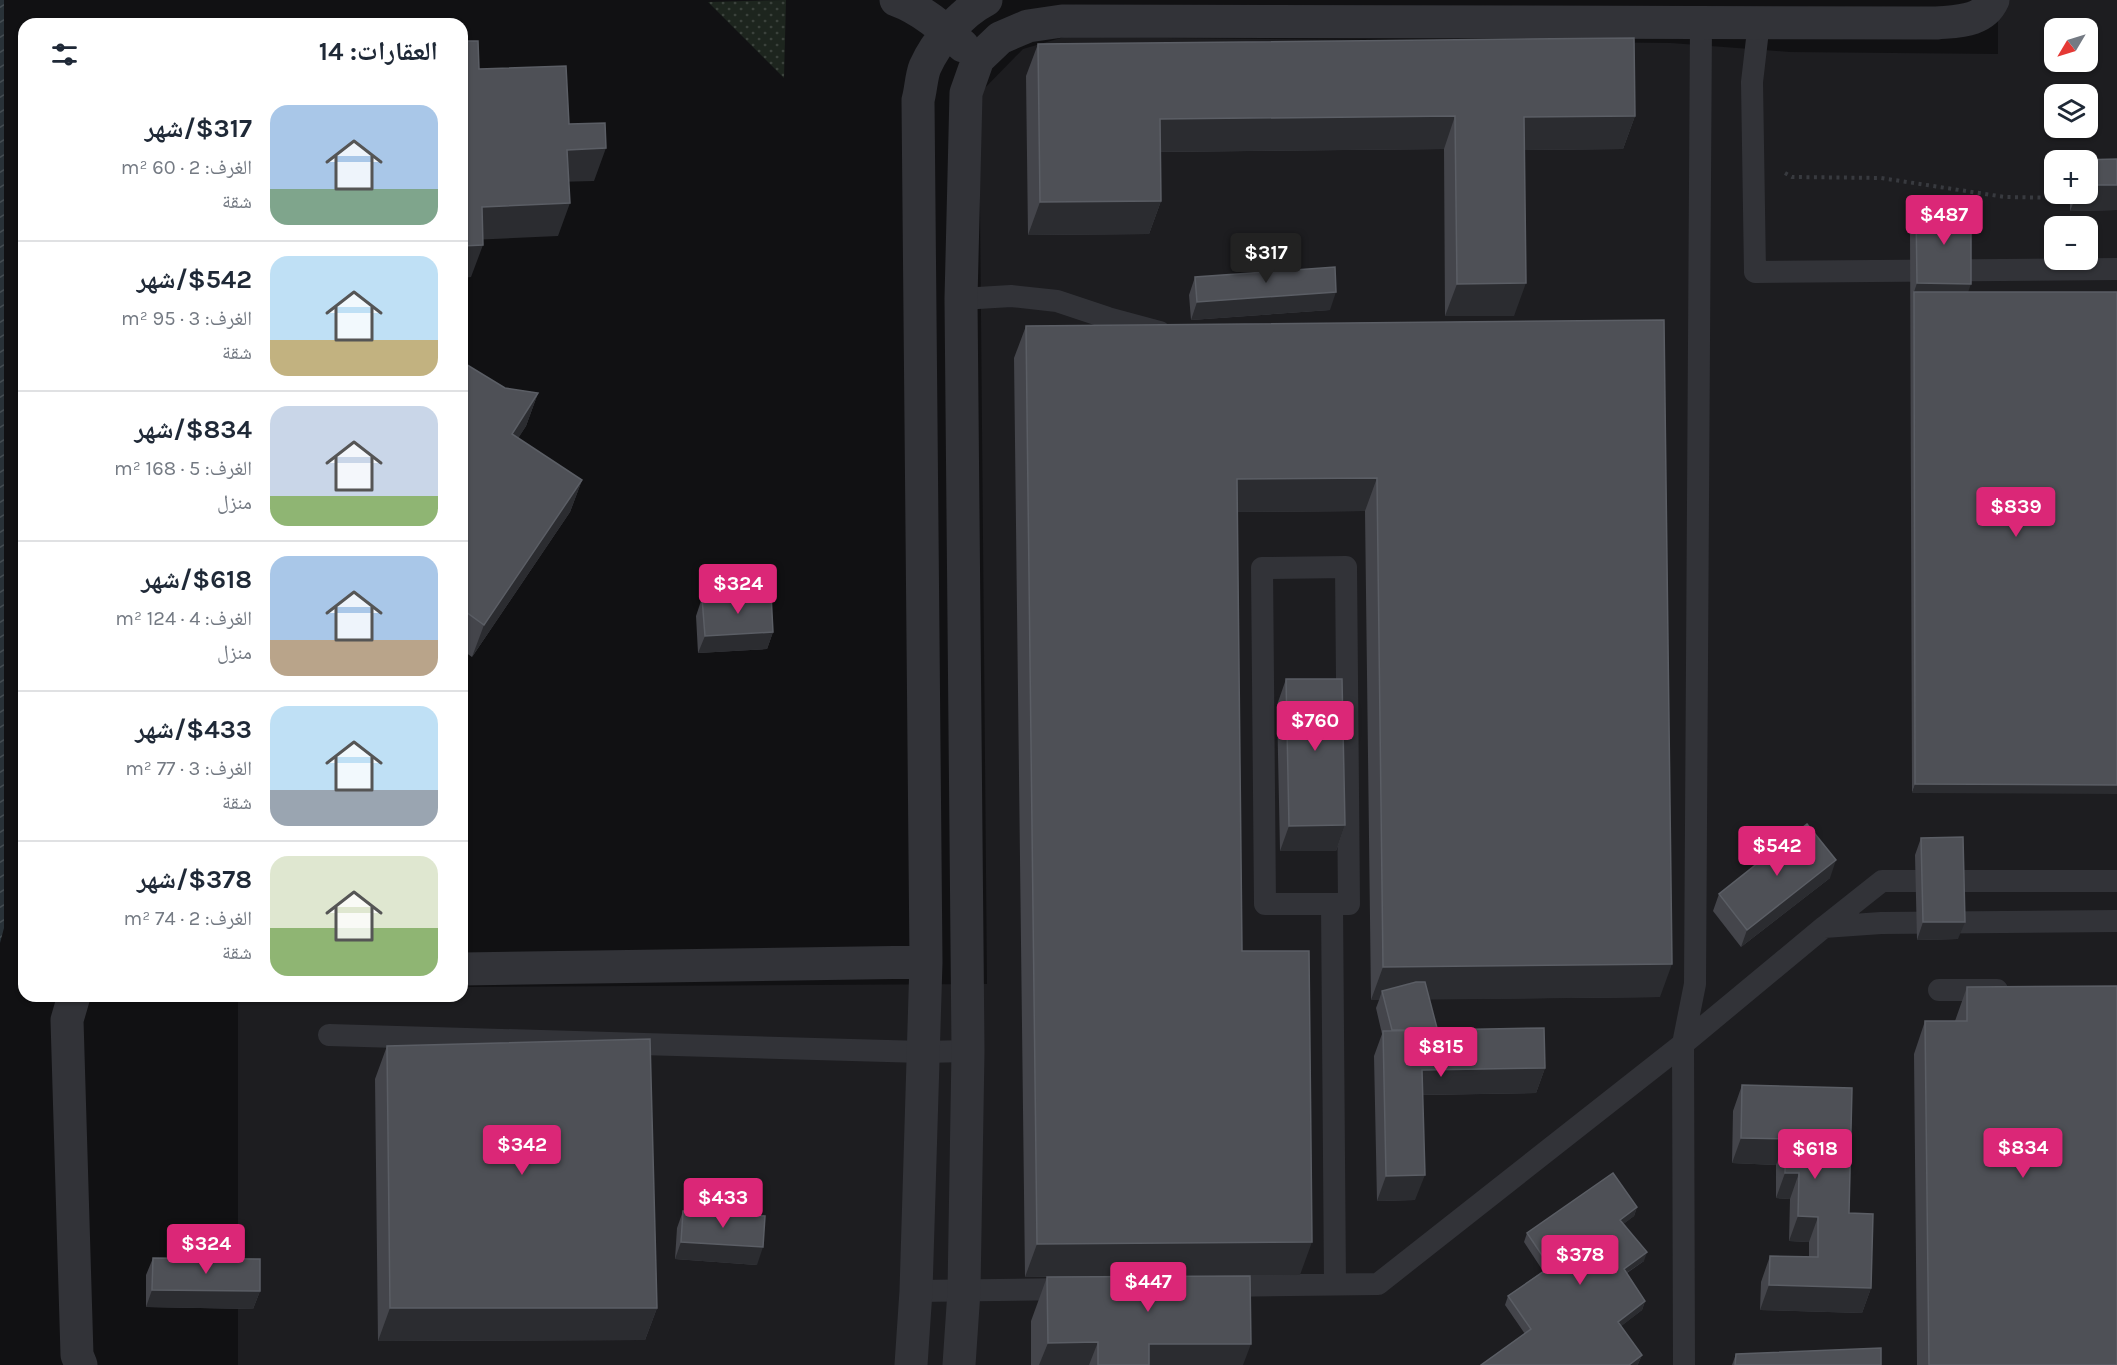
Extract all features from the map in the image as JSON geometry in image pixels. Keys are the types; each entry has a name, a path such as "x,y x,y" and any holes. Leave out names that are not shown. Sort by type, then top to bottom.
{"street":[{"path":"896,0 908,4 947,32 978,59"},
{"path":"911,1365 916,1291 926,962 918,100 925,67 947,32 977,5 986,0"},
{"path":"959,1365 964,1291 968,1051 961,299 966,93 978,59 1000,38 1028,26 1062,21 1937,23 1969,20 1980,16 1986,12 1993,0"},
{"path":"921,299 961,299"},
{"path":"468,969 926,962"},
{"path":"72,1002 67,1020 77,1362"}],"lane":[{"path":"1684,1365 1683,1044 1695,984 1701,22"},
{"path":"1759,22 1752,82 1755,272 2117,269"},
{"path":"961,299 1011,296 1057,301 1155,332 1176,332"},
{"path":"1346,567 1349,904 1332,904 1265,904 1262,568 1346,567"},
{"path":"1204,1287 1378,1284 1683,1044 1882,881 2117,881"},
{"path":"1332,904 1335,1284"},
{"path":"1824,927 1881,923 2117,921"},
{"path":"1939,990 2022,989"},
{"path":"329,1035 923,1052 968,1051"},
{"path":"916,1291 1096,1288"}],"path":[{"path":"1777,169 1792,177 1881,178 2005,197 2044,198"}],"shaded area":[{"path":"786,0 784,78 708,2"},
{"path":"1998,0 2117,0 2117,1365 238,1365 238,1002 468,1002 468,987 987,984 979,94 1023,49 1064,37 1671,43 1790,52 1998,54"}],"water":[{"path":"0,0 4,0 4,928 0,943"}],"building":[{"path":"1634,38 1635,116 1524,117 1526,283 1457,284 1455,116 1160,119 1161,201 1040,202 1038,44"},
{"path":"468,41 478,41 479,69 566,66 569,124 605,123 606,148 567,150 570,203 482,207 483,245 468,246"},
{"path":"2117,159 2117,185 2098,185 2098,160"},
{"path":"1916,209 1971,210 1971,284 1917,283"},
{"path":"1335,267 1336,292 1197,302 1195,277"},
{"path":"1914,292 2117,292 2117,785 1915,784"},
{"path":"1664,320 1672,964 1383,967 1377,478 1237,479 1242,951 1309,951 1312,1242 1037,1244 1026,326"},
{"path":"468,365 505,388 538,393 512,434 582,480 484,625 468,613"},
{"path":"771,594 773,632 705,636 702,598"},
{"path":"1286,679 1342,679 1345,825 1289,826"},
{"path":"1807,824 1836,860 1747,930 1719,894"},
{"path":"1963,837 1965,922 1923,922 1921,838"},
{"path":"1416,982 1425,982 1437,1028 1392,1030 1382,991"},
{"path":"2117,986 2117,1365 1929,1365 1925,1021 1967,1021 1967,987"},
{"path":"1544,1028 1545,1068 1422,1070 1425,1175 1386,1176 1383,1031"},
{"path":"650,1039 657,1308 390,1308 387,1046"},
{"path":"1742,1085 1852,1088 1849,1213 1873,1214 1871,1288 1769,1285 1770,1256 1818,1257 1818,1217 1798,1216 1799,1173 1785,1173 1786,1139 1741,1138"},
{"path":"1613,1173 1637,1207 1620,1220 1647,1252 1624,1269 1645,1301 1618,1322 1642,1355 1629,1365 1481,1365 1531,1329 1508,1296 1550,1267 1527,1233"},
{"path":"683,1211 765,1216 763,1247 681,1242"},
{"path":"153,1258 260,1259 260,1291 152,1290"},
{"path":"1250,1276 1251,1344 1149,1344 1149,1365 1098,1365 1098,1342 1048,1343 1047,1277"},
{"path":"1881,1348 1881,1365 1735,1365 1736,1354"}]}
